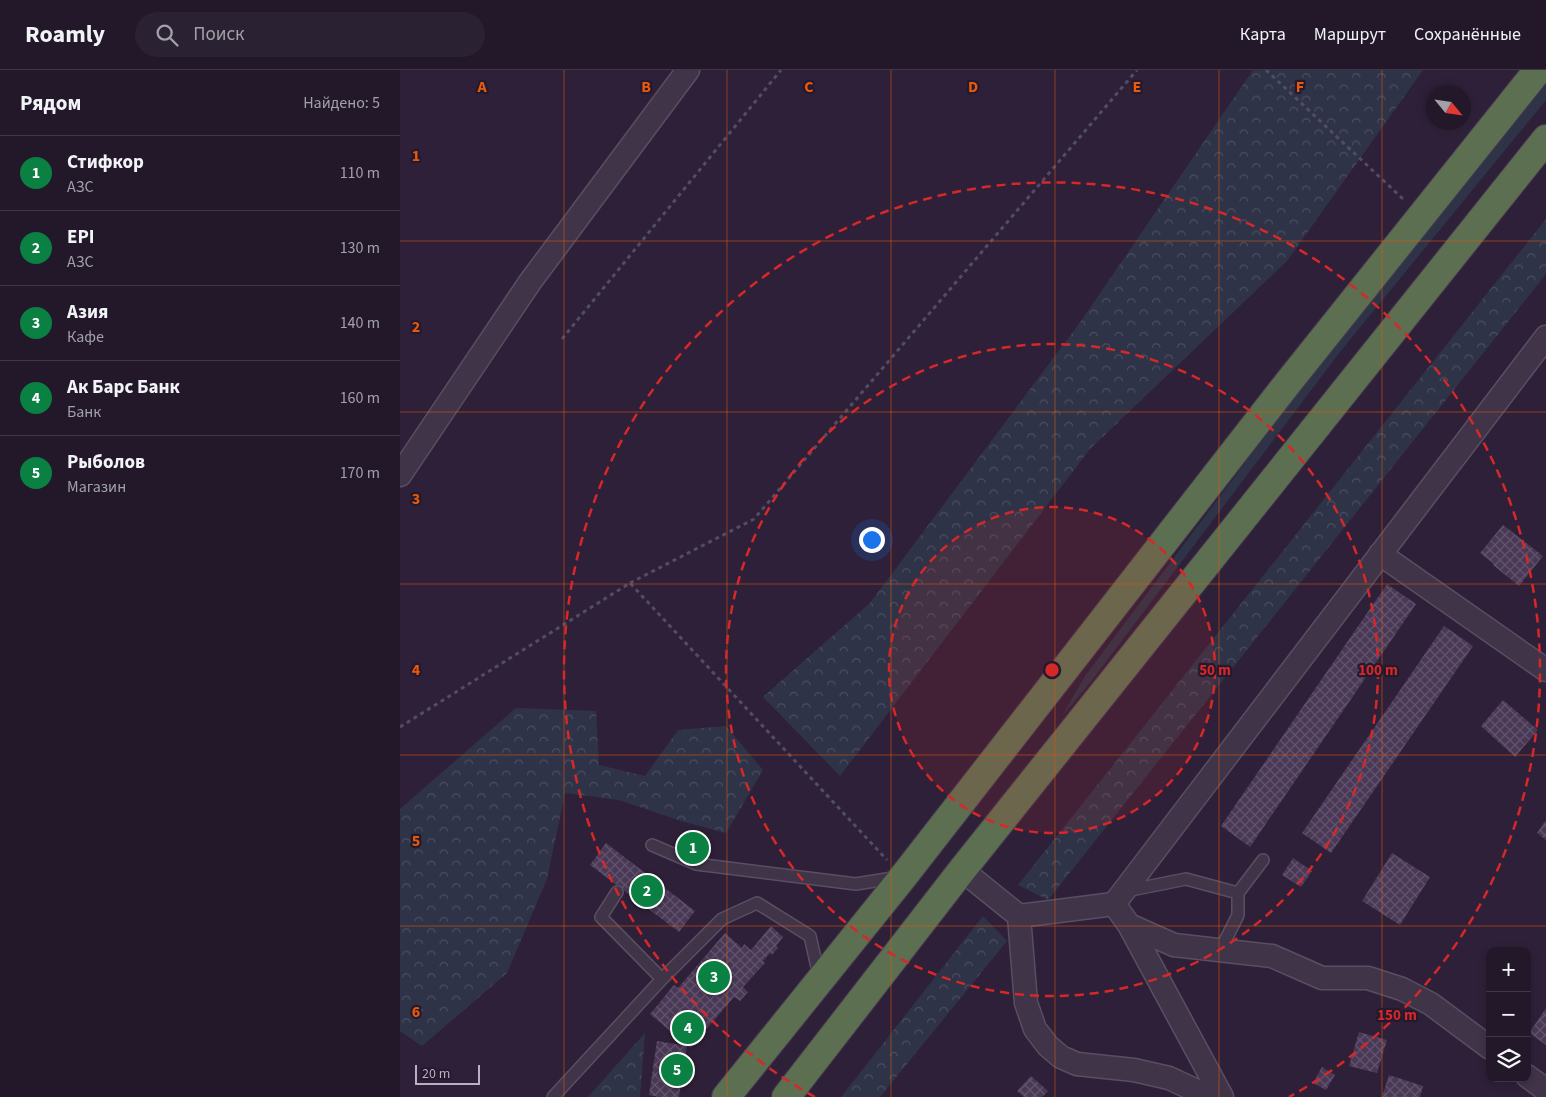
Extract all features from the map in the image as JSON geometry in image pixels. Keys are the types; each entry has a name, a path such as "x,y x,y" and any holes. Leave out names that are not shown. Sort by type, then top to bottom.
{"highway":[{"path":"726,1097 903,877 1281,392 1538,70"},
{"path":"786,1097 962,870 1546,139"}],"street":[{"path":"400,475 530,282 688,70"},
{"path":"1019,916 1119,898 1546,337"},
{"path":"1380,554 1546,670"},
{"path":"962,870 1019,916 1026,1003 1035,1030 1048,1046 1061,1057 1077,1064 1134,1070 1169,1078 1206,1097"},
{"path":"1119,898 1129,925 1222,1097"},
{"path":"1129,925 1174,944 1272,956 1322,978 1368,978 1402,989 1431,1004 1486,1045"},
{"path":"1531,1079 1546,1090"}],"lane":[{"path":"652,845 696,864 856,884 903,877"},
{"path":"1221,949 1238,915 1238,893 1263,860"},
{"path":"1119,898 1186,878 1238,893"},
{"path":"616,892 601,917 662,979"},
{"path":"553,1097 662,979 722,918 757,903 810,936 820,978"}],"path":[{"path":"562,339 781,70"},
{"path":"400,727 630,583 754,519 1137,70"},
{"path":"1266,70 1421,217"},
{"path":"630,583 903,877"}],"green space":[{"path":"1253,70 1423,70 1287,261 1090,449 840,776 763,697 870,603 1081,321"},
{"path":"1546,83 1546,100 1340,352 1090,683 1062,716 1085,676 1332,347"},
{"path":"1546,219 1546,274 1048,900 1018,885"},
{"path":"516,708 596,711 599,765 645,776 678,730 726,726 763,770 726,833 684,822 619,800 565,793 547,879 507,973 422,1046 400,1031 400,809"},
{"path":"983,916 1007,941 880,1097 841,1097"},
{"path":"645,1033 640,1097 588,1097"}],"building":[{"path":"1503,525 1543,556 1519,586 1480,553"},
{"path":"1387,584 1416,604 1250,847 1221,826"},
{"path":"1444,626 1473,646 1331,853 1302,833"},
{"path":"1503,700 1538,730 1515,757 1481,726"},
{"path":"1546,820 1546,840 1537,833"},
{"path":"606,843 695,911 679,932 590,865"},
{"path":"1392,853 1430,877 1400,925 1362,901"},
{"path":"1293,858 1312,871 1301,887 1282,875"},
{"path":"771,926 783,937 776,946 778,948 772,955 770,953 763,961 765,963 743,987 748,992 740,1001 734,997 690,1048 650,1014 674,985 678,988 725,933 742,948 744,944 751,950"},
{"path":"1546,1008 1546,1045 1531,1034 1531,1030"},
{"path":"1359,1032 1387,1040 1377,1073 1349,1066"},
{"path":"657,1041 687,1046 679,1097 649,1095"},
{"path":"1322,1067 1335,1075 1326,1090 1313,1083"},
{"path":"1389,1075 1423,1086 1420,1097 1382,1097"},
{"path":"1031,1076 1048,1091 1042,1097 1024,1097 1017,1091"}],"place":[{"name":"Стифкор","path":"693,848"},
{"name":"EPI","path":"647,891"},
{"name":"Азия","path":"714,977"},
{"name":"Ак Барс Банк","path":"688,1028"},
{"name":"Рыболов","path":"677,1070"}]}
